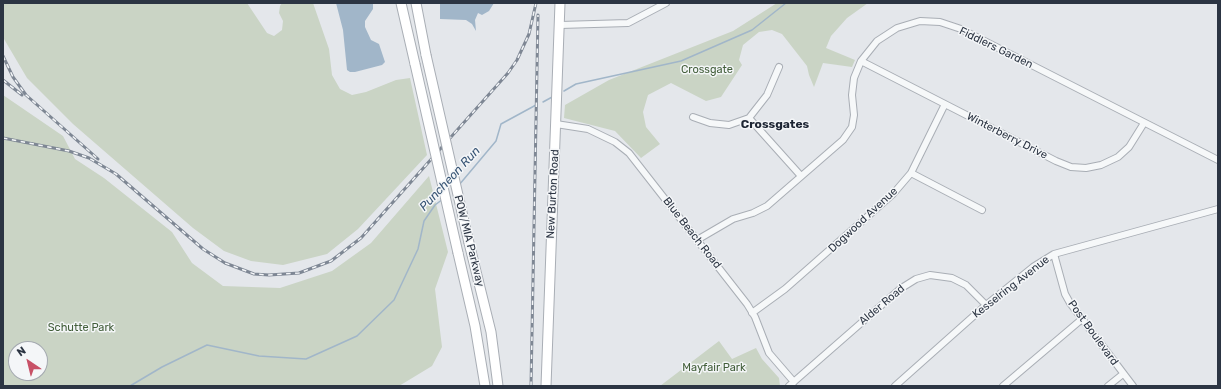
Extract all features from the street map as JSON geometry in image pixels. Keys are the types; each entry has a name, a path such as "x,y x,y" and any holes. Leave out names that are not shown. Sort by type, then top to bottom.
{"main road":[{"name":"POW/MIA Parkway","path":"401,3 475,326 484,386"},
{"name":"POW/MIA Parkway","path":"416,3 426,55 491,332 498,386"},
{"name":"New Burton Road","path":"546,386 560,3"}],"street":[{"path":"560,25 628,23 666,3"},
{"name":"Fiddlers Garden","path":"697,240 733,219 753,213 767,206 843,140 852,127 854,114 852,95 854,78 861,61 877,41 897,28 920,21 940,22 962,29 1218,160"},
{"name":"Winterberry Drive","path":"861,61 1056,161 1071,167 1086,168 1101,165 1118,157 1130,147 1144,123"},
{"path":"693,116 710,123 728,125 749,118 767,95 779,67"},
{"name":"Dogwood Avenue","path":"752,313 785,289 846,237 893,194 911,173 945,104"},
{"path":"749,118 801,176"},
{"name":"Blue Beach Road","path":"556,124 588,129 622,146 697,240 752,313 769,353 791,384"},
{"path":"911,173 982,210"},
{"name":"Kesselring Avenue","path":"895,386 986,305 1033,267 1054,254 1218,209"},
{"name":"Post Boulevard","path":"1054,254 1065,294 1122,374 1133,386"},
{"name":"Alder Road","path":"791,384 900,289 916,279 930,275 952,278 966,285 986,305"},
{"path":"1003,386 1082,319"},
{"path":"1108,386 1122,374"}],"green space":[{"path":"3,3 247,3 267,33 274,36 282,30 283,21 279,13 282,3 313,3 329,49 332,75 340,89 352,95 366,92 396,80 410,78 427,155 358,229 327,254 283,265 251,261 224,251 193,228 73,124 27,78 4,39"},
{"name":"Crossgate","path":"777,3 868,3 847,18 831,36 826,48 855,60 852,67 823,63 814,87 807,66 782,34 772,30 759,32 743,45 739,60 742,65 721,97 706,101 671,83 648,95 643,112 646,127 660,144 641,158 615,131 564,118 565,105 609,80 733,31"},
{"name":"Schutte Park","path":"3,95 63,136 75,159 104,178 172,232 192,263 223,286 280,288 332,271 371,243 429,176 448,252 435,289 442,347 432,366 399,386 3,386"},
{"name":"Mayfair Park","path":"719,341 732,359 756,348 762,359 779,378 780,386 660,386"}],"water":[{"path":"336,3 373,3 373,9 365,21 365,27 371,40 379,44 385,62 382,65 355,72 350,72 347,70 343,30"},
{"path":"440,3 494,3 489,11 482,15 478,13 475,20 476,31 472,24 466,20 440,19"}],"waterway":[{"name":"Puncheon Run","path":"564,91 576,84 681,61 752,30 786,3"},
{"name":"Puncheon Run","path":"543,102 554,96"},
{"name":"Puncheon Run","path":"459,185 496,141 501,124 536,105"},
{"name":"Puncheon Run","path":"130,386 162,367 207,345 259,356 306,359 357,336 394,300 418,249 424,221 435,205 443,199"}],"railway":[{"path":"3,138 69,151 89,158 116,174 203,249 225,263 254,274 269,275 299,273 331,261 361,238 508,73 517,60 529,34 536,3"},
{"path":"531,386 538,15"},
{"path":"3,56 13,77 26,95 98,159"},
{"path":"3,80 22,95"}],"district":[{"name":"Crossgates","path":"775,125"}]}
